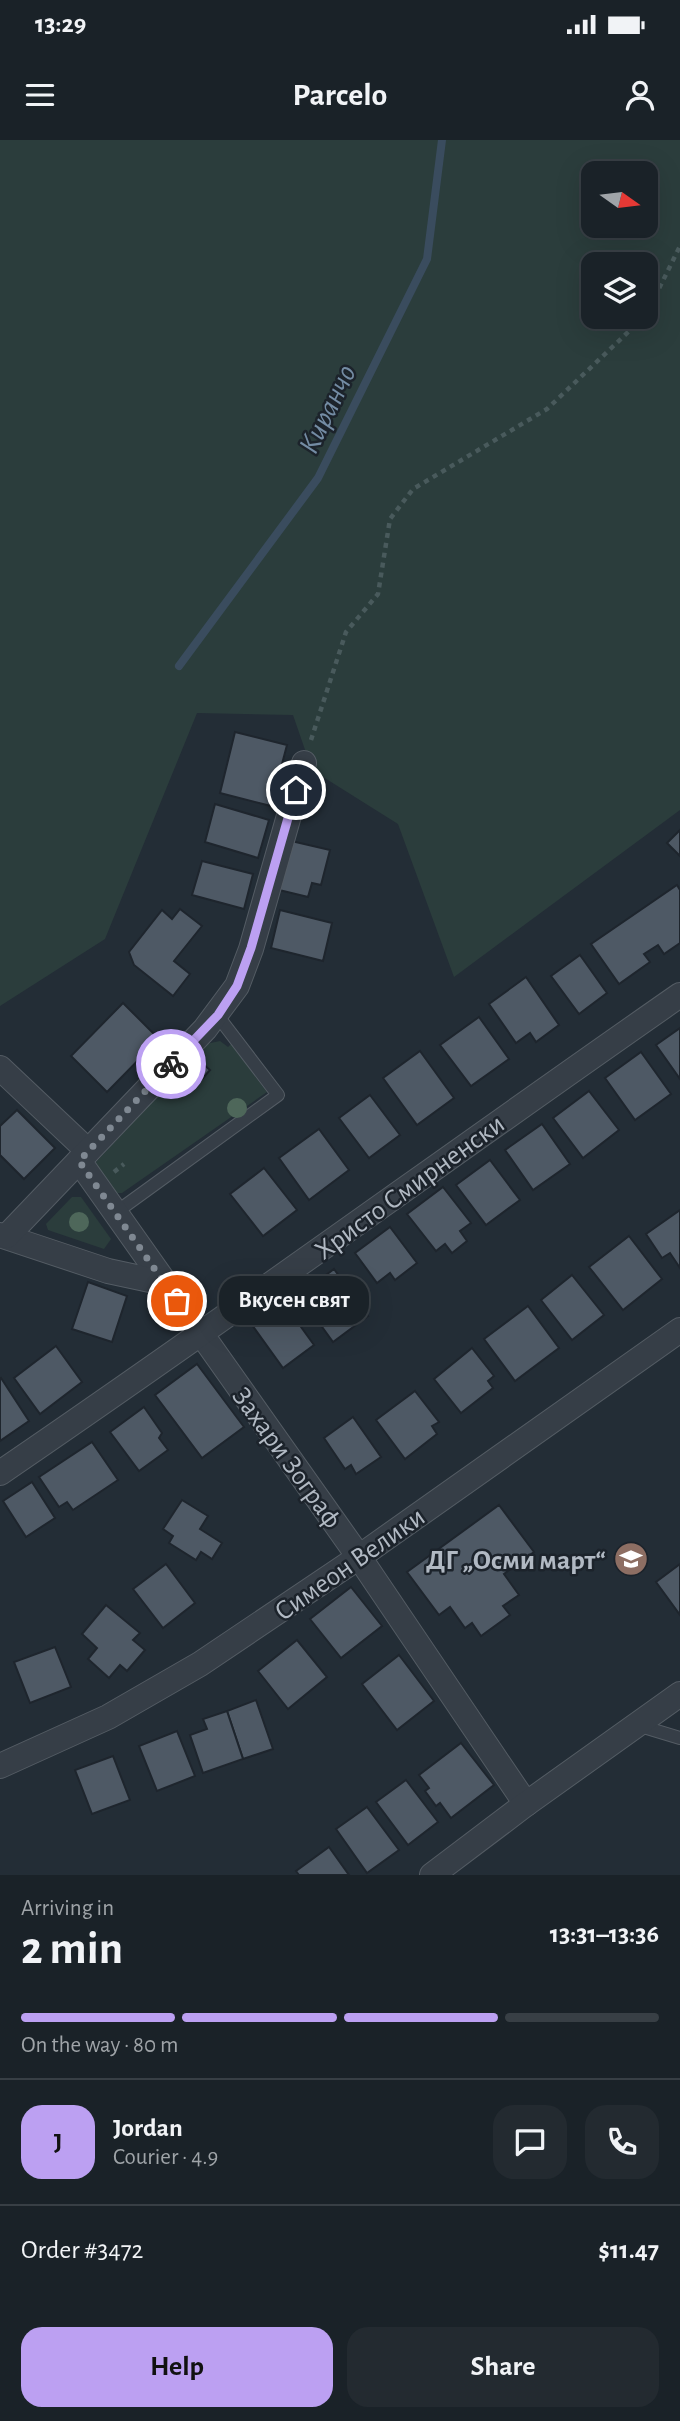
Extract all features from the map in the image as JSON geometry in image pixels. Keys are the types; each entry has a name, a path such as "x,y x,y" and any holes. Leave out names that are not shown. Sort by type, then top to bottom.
{"street":[{"path":"164,1283 108,1271 3,1236 218,1015 237,986 251,948 304,763"},
{"name":"Христо Смирненски","path":"0,1473 201,1336 486,1130 680,995"},
{"name":"Захари Зограф","path":"0,1068 83,1156 115,1213 359,1557 526,1804"},
{"name":"Симеон Велики","path":"0,1766 108,1717 200,1664 359,1557 680,1330"},
{"path":"432,1875 680,1694"}],"lane":[{"path":"115,1213 278,1095 218,1015"},
{"path":"637,1725 680,1738"}],"path":[{"path":"658,290 680,246"},
{"path":"304,763 346,632 378,594 390,519 413,489 547,409 631,329"}],"shaded area":[{"path":"0,140 680,140 680,810 454,977 398,824 312,770 293,715 197,713 105,939 0,1006"},
{"path":"220,1041 228,1047 231,1044 267,1092 122,1193 116,1193 96,1167 96,1162 206,1044"},
{"path":"72,1197 81,1197 111,1239 104,1249 48,1230 46,1224"}],"building":[{"path":"235,732 287,745 271,806 220,793"},
{"path":"215,804 269,820 258,858 205,842"},
{"path":"680,830 680,856 667,843"},
{"path":"287,840 330,850 321,885 312,883 308,897 275,889"},
{"path":"202,861 253,874 244,909 192,895"},
{"path":"677,885 680,890 680,943 664,954 658,945 644,954 650,962 619,984 591,944"},
{"path":"180,909 202,926 174,961 190,974 173,996 134,965 129,952 162,910 172,919"},
{"path":"280,910 332,923 323,961 271,948"},
{"path":"580,955 607,993 579,1014 551,976"},
{"path":"526,977 559,1025 536,1042 530,1033 516,1043 489,1004"},
{"path":"123,1003 159,1039 107,1092 71,1056"},
{"path":"479,1017 509,1059 471,1086 440,1045"},
{"path":"680,1028 680,1079 656,1045"},
{"path":"420,1051 454,1098 417,1125 383,1078"},
{"path":"641,1052 671,1094 635,1120 605,1078"},
{"path":"202,1063 210,1070 203,1078 195,1071"},
{"path":"589,1091 619,1130 583,1158 553,1118"},
{"path":"370,1095 400,1135 369,1158 339,1118"},
{"path":"17,1110 55,1148 24,1179 0,1155 0,1126"},
{"path":"542,1124 570,1164 533,1190 505,1150"},
{"path":"319,1129 349,1170 309,1200 279,1158"},
{"path":"490,1160 520,1200 486,1225 456,1185"},
{"path":"264,1168 297,1210 263,1236 230,1194"},
{"path":"443,1187 471,1223 460,1231 467,1241 452,1253 445,1244 436,1251 407,1214"},
{"path":"680,1210 680,1268 670,1253 662,1258 646,1234"},
{"path":"390,1227 417,1263 395,1280 390,1273 377,1283 355,1253"},
{"path":"629,1236 662,1279 623,1310 589,1267"},
{"path":"334,1269 368,1316 333,1342 299,1295"},
{"path":"572,1275 604,1315 572,1340 541,1300"},
{"path":"88,1282 127,1296 112,1342 72,1329"},
{"path":"283,1302 314,1345 283,1368 252,1325"},
{"path":"528,1306 559,1348 515,1381 484,1339"},
{"path":"56,1346 82,1382 40,1414 14,1378"},
{"path":"472,1348 494,1376 488,1381 493,1388 461,1413 434,1379"},
{"path":"197,1364 244,1427 202,1458 155,1395"},
{"path":"0,1379 29,1421 0,1441"},
{"path":"415,1391 439,1422 432,1426 437,1434 405,1459 376,1420"},
{"path":"144,1407 162,1433 159,1438 168,1450 139,1471 110,1432"},
{"path":"353,1417 381,1457 356,1474 351,1465 345,1469 324,1438"},
{"path":"92,1442 118,1480 73,1510 67,1502 59,1507 39,1477"},
{"path":"32,1482 55,1518 26,1537 3,1501"},
{"path":"182,1500 208,1516 200,1529 222,1543 212,1559 201,1552 196,1560 169,1543 173,1536 163,1529"},
{"path":"499,1505 534,1552 504,1574 519,1595 503,1606 510,1615 481,1636 472,1623 465,1628 450,1607 439,1615 407,1572"},
{"path":"166,1564 195,1603 163,1628 133,1589"},
{"path":"680,1564 680,1615 656,1582"},
{"path":"351,1587 382,1626 341,1658 310,1619"},
{"path":"106,1605 140,1633 133,1640 145,1650 127,1671 120,1665 109,1678 88,1659 97,1648 82,1634"},
{"path":"297,1640 327,1677 288,1709 258,1671"},
{"path":"55,1647 71,1687 30,1703 14,1662"},
{"path":"399,1655 434,1701 397,1730 362,1684"},
{"path":"256,1700 273,1749 243,1759 227,1711"},
{"path":"227,1711 243,1759 203,1773 190,1735 207,1729 203,1719"},
{"path":"177,1731 195,1776 157,1791 139,1746"},
{"path":"461,1743 494,1785 451,1818 440,1803 436,1806 425,1791 429,1788 419,1775"},
{"path":"113,1756 130,1800 92,1814 75,1770"},
{"path":"406,1780 438,1822 408,1845 376,1802"},
{"path":"367,1807 399,1850 367,1873 336,1829"},
{"path":"329,1847 349,1875 299,1875 296,1871"}],"waterway":[{"name":"Киранчо","path":"179,666 318,478 427,259 442,140"}],"way so far":[{"path":"171,1064 79,1161 177,1301"}],"place":[{"name":"Вкусен свят","path":"177,1301"},
{"name":"ДГ „Осми март“","path":"631,1559"}],"route":[{"path":"171,1064 218,1015 237,986 251,948 296,790"}]}
